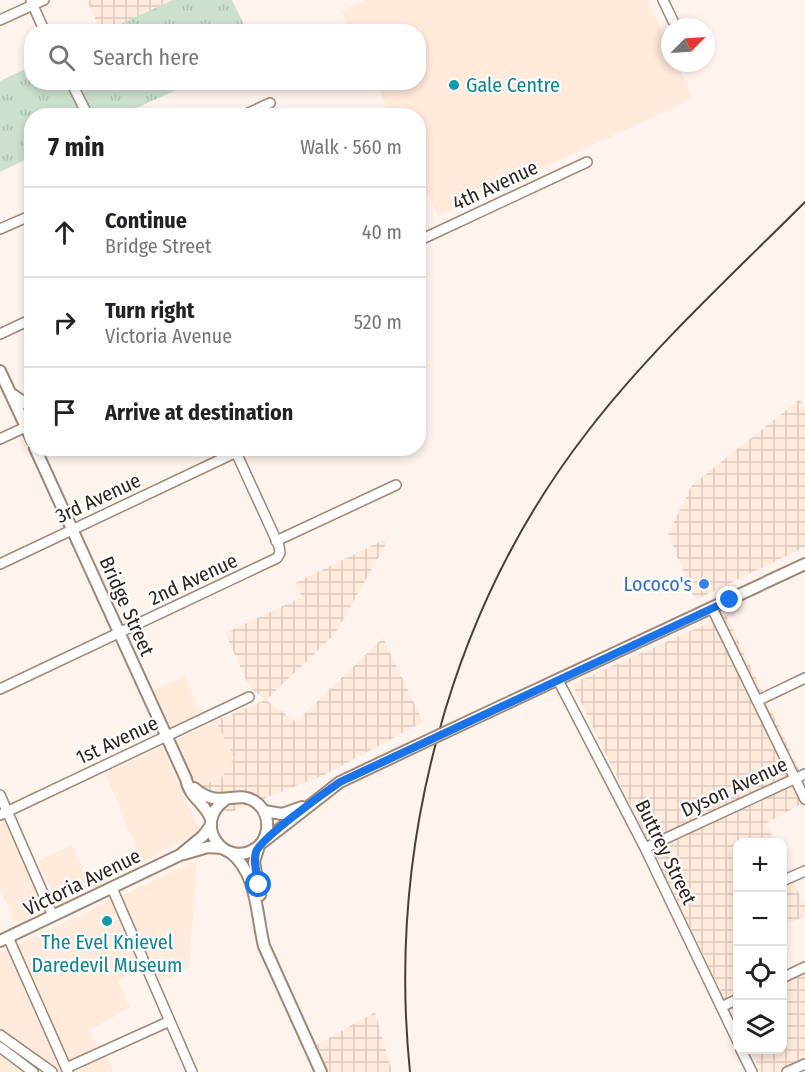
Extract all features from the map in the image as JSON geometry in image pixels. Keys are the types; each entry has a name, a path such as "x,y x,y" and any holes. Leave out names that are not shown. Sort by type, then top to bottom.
{"main road":[{"path":"0,371 24,418"},
{"path":"9,390 24,403"},
{"name":"Bridge Street","path":"39,456 190,792 205,806 211,822"},
{"path":"226,850 245,853 261,844 310,803 340,782 805,564"},
{"name":"Bridge Street","path":"186,779 204,796 225,800"},
{"path":"258,910 246,872 214,838 211,822 216,808 225,800 242,796 251,799 264,811 268,826 254,862 260,894 259,927 264,946 321,1072"},
{"path":"264,811 282,814 310,803"},
{"name":"Victoria Avenue","path":"4,939 180,855 203,836 211,822"},
{"name":"Victoria Avenue","path":"180,855 191,854 208,847 226,850"}],"street":[{"path":"0,20 32,3 44,0"},
{"path":"663,0 672,18"},
{"path":"32,3 41,24"},
{"path":"75,90 84,108"},
{"path":"258,108 270,102"},
{"name":"4th Avenue","path":"426,237 587,162"},
{"path":"0,229 24,218"},
{"path":"0,334 24,323"},
{"path":"0,438 24,427"},
{"name":"3rd Avenue","path":"0,564 226,456"},
{"path":"241,456 276,541 396,485"},
{"name":"2nd Avenue","path":"0,689 270,563 280,553 276,541"},
{"path":"712,608 805,799"},
{"path":"757,700 805,678"},
{"name":"Buttrey Street","path":"558,680 645,848 733,1032"},
{"name":"1st Avenue","path":"4,813 249,697"},
{"name":"Dyson Avenue","path":"645,848 805,774"},
{"path":"0,795 4,813 54,916"},
{"path":"787,879 805,871"},
{"path":"111,888 192,1072"},
{"path":"4,939 67,1070 170,1021"},
{"path":"787,976 805,967"},
{"path":"721,1007 736,1000"},
{"path":"0,1035 52,1072"},
{"path":"0,1047 33,1072"},
{"path":"743,1054 752,1072"},
{"path":"787,1072 805,1064"}],"shaded area":[{"path":"87,0 173,0 121,24 98,24"},
{"path":"366,0 648,0 661,28 661,72 681,72 693,99 438,216 426,190 426,108 388,108 378,90 426,90 426,24 348,24 341,11"},
{"path":"800,399 805,410 805,547 695,600 668,534 692,485"},
{"path":"390,537 335,634 266,700 296,722 383,638 423,722 326,774 228,813 197,788 223,776 234,758 216,721 265,700 249,686 225,633 302,597 295,583"},
{"path":"726,615 805,781 805,802 766,823 773,838 733,838 733,1016 572,684"},
{"path":"184,676 201,714 171,727 153,691"},
{"path":"216,721 234,758 223,776 197,788 175,740"},
{"path":"162,747 200,831 142,862 105,773"},
{"path":"4,820 46,910 16,923 0,889 0,822"},
{"path":"72,845 91,887 58,902 38,861"},
{"path":"197,860 189,968 160,982 153,963 118,981 130,1008 89,1030 102,1059 107,1056 113,1072 0,1072 0,953"},
{"path":"787,868 805,906 805,916 787,924"},
{"path":"805,963 805,1072 761,1072 752,1054 787,1054 787,970"},
{"path":"375,1012 392,1072 329,1072 317,1045"}],"green space":[{"path":"173,0 232,0 244,24 120,24"},
{"path":"24,69 24,90 176,90 137,108 24,108 24,160 0,172 0,81"}],"railway":[{"path":"410,1072 405,987 409,902 420,818 438,734 465,653 498,575 540,501 588,431 613,400 693,313 805,202"}],"place":[{"name":"Gale Centre","path":"454,85"},
{"name":"Lococo's","path":"704,584"},
{"name":"The Evel Knievel Daredevil Museum","path":"107,921"}],"route":[{"path":"259,885 254,862 262,842 340,782 730,600"}]}
